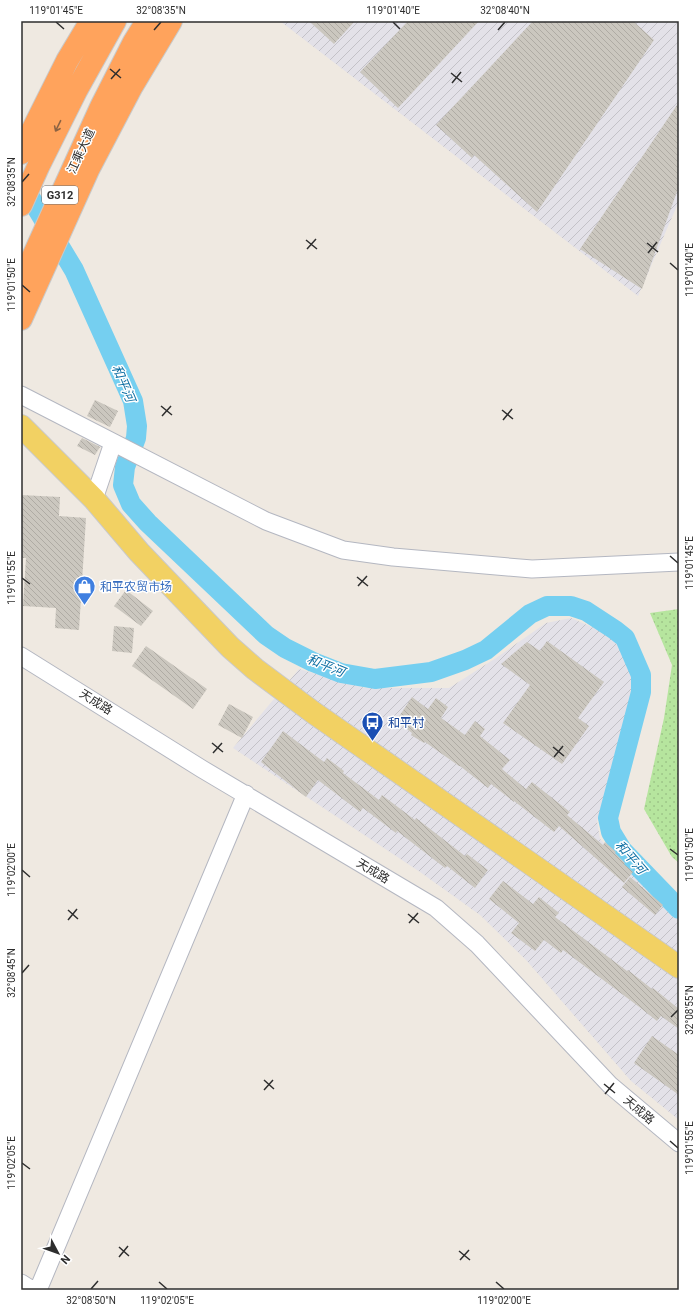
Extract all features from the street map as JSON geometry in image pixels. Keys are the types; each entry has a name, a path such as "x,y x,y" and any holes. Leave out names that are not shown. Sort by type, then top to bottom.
{"highway":[{"path":"21,153 67,61 91,21"},
{"name":"G312","path":"21,205 38,167 76,91 116,21"},
{"name":"江乘大道","path":"21,283 101,107 134,42 147,21"},
{"path":"21,319 46,256 88,170 132,86 171,21"}],"main road":[{"path":"21,426 94,499 139,552 230,647 255,669 314,713 679,967"}],"street":[{"path":"22,126 82,21"},
{"path":"21,167 52,107 104,21"},
{"path":"21,305 46,256 70,195 107,114 157,21"},
{"path":"21,395 266,521 343,550 394,557 532,569 679,562"},
{"path":"94,499 118,445"},
{"name":"天成路","path":"21,656 436,908 477,944 610,1085 679,1143"},
{"path":"38,1290 246,794"},
{"path":"21,1284 32,1290"}],"shaded area":[{"path":"280,21 679,21 679,201 638,296"},
{"path":"571,618 610,635 634,667 636,706 597,821 600,839 679,920 679,1120 631,1081 526,960 480,915 420,872 233,748 299,669 365,688 449,688 496,658 546,623"}],"green space":[{"path":"679,609 679,863 672,857 644,809 664,718 672,665 650,613"}],"building":[{"path":"309,21 355,21 334,44"},
{"path":"408,21 479,21 398,108 360,72"},
{"path":"533,21 633,21 654,40 537,212 474,155 472,158 436,125"},
{"path":"679,102 679,186 642,289 580,249"},
{"path":"95,400 118,411 110,427 87,416"},
{"path":"82,438 100,447 95,455 77,446"},
{"path":"21,495 60,497 59,516 86,518 79,630 55,628 56,608 23,606 26,558 21,558"},
{"path":"126,590 153,611 141,626 114,606"},
{"path":"114,626 134,628 132,653 112,651"},
{"path":"547,641 604,682 578,718 589,726 562,764 503,723 530,685 501,664 527,642 540,651"},
{"path":"146,646 207,689 193,709 132,666"},
{"path":"412,697 428,709 436,698 448,707 441,718 465,735 475,721 485,729 480,736 510,760 502,769 526,789 532,782 570,812 567,815 603,845 605,842 616,852 615,853 625,863 624,864 633,872 624,883 559,826 554,832 491,784 488,788 460,766 425,742 424,743 411,735 412,733 396,721"},
{"path":"229,704 253,717 242,738 218,725"},
{"path":"283,731 324,762 327,758 344,771 343,773 379,800 382,795 415,820 416,818 465,856 467,854 488,870 475,888 447,866 445,868 397,831 396,833 363,808 360,812 318,780 306,797 261,762"},
{"path":"630,877 663,905 655,915 622,887"},
{"path":"503,881 533,904 539,897 559,913 555,917 627,971 628,970 652,989 653,988 679,1009 679,1029 661,1016 657,1021 563,950 561,953 544,940 535,951 511,933 519,923 489,899"},
{"path":"652,1036 679,1055 679,1095 634,1063"}],"waterway":[{"name":"和平河","path":"21,182 74,270 133,401 137,426 136,438 125,467 123,485 131,504 148,523 266,635 285,648 313,662 341,673 375,679 431,672 465,660 486,650 530,614 547,606 571,606 586,611 625,638 641,675 641,692 608,818 611,832 622,850 679,909"}],"place":[{"name":"和平农贸市场","path":"84,606"},
{"name":"和平村","path":"372,742"}]}
